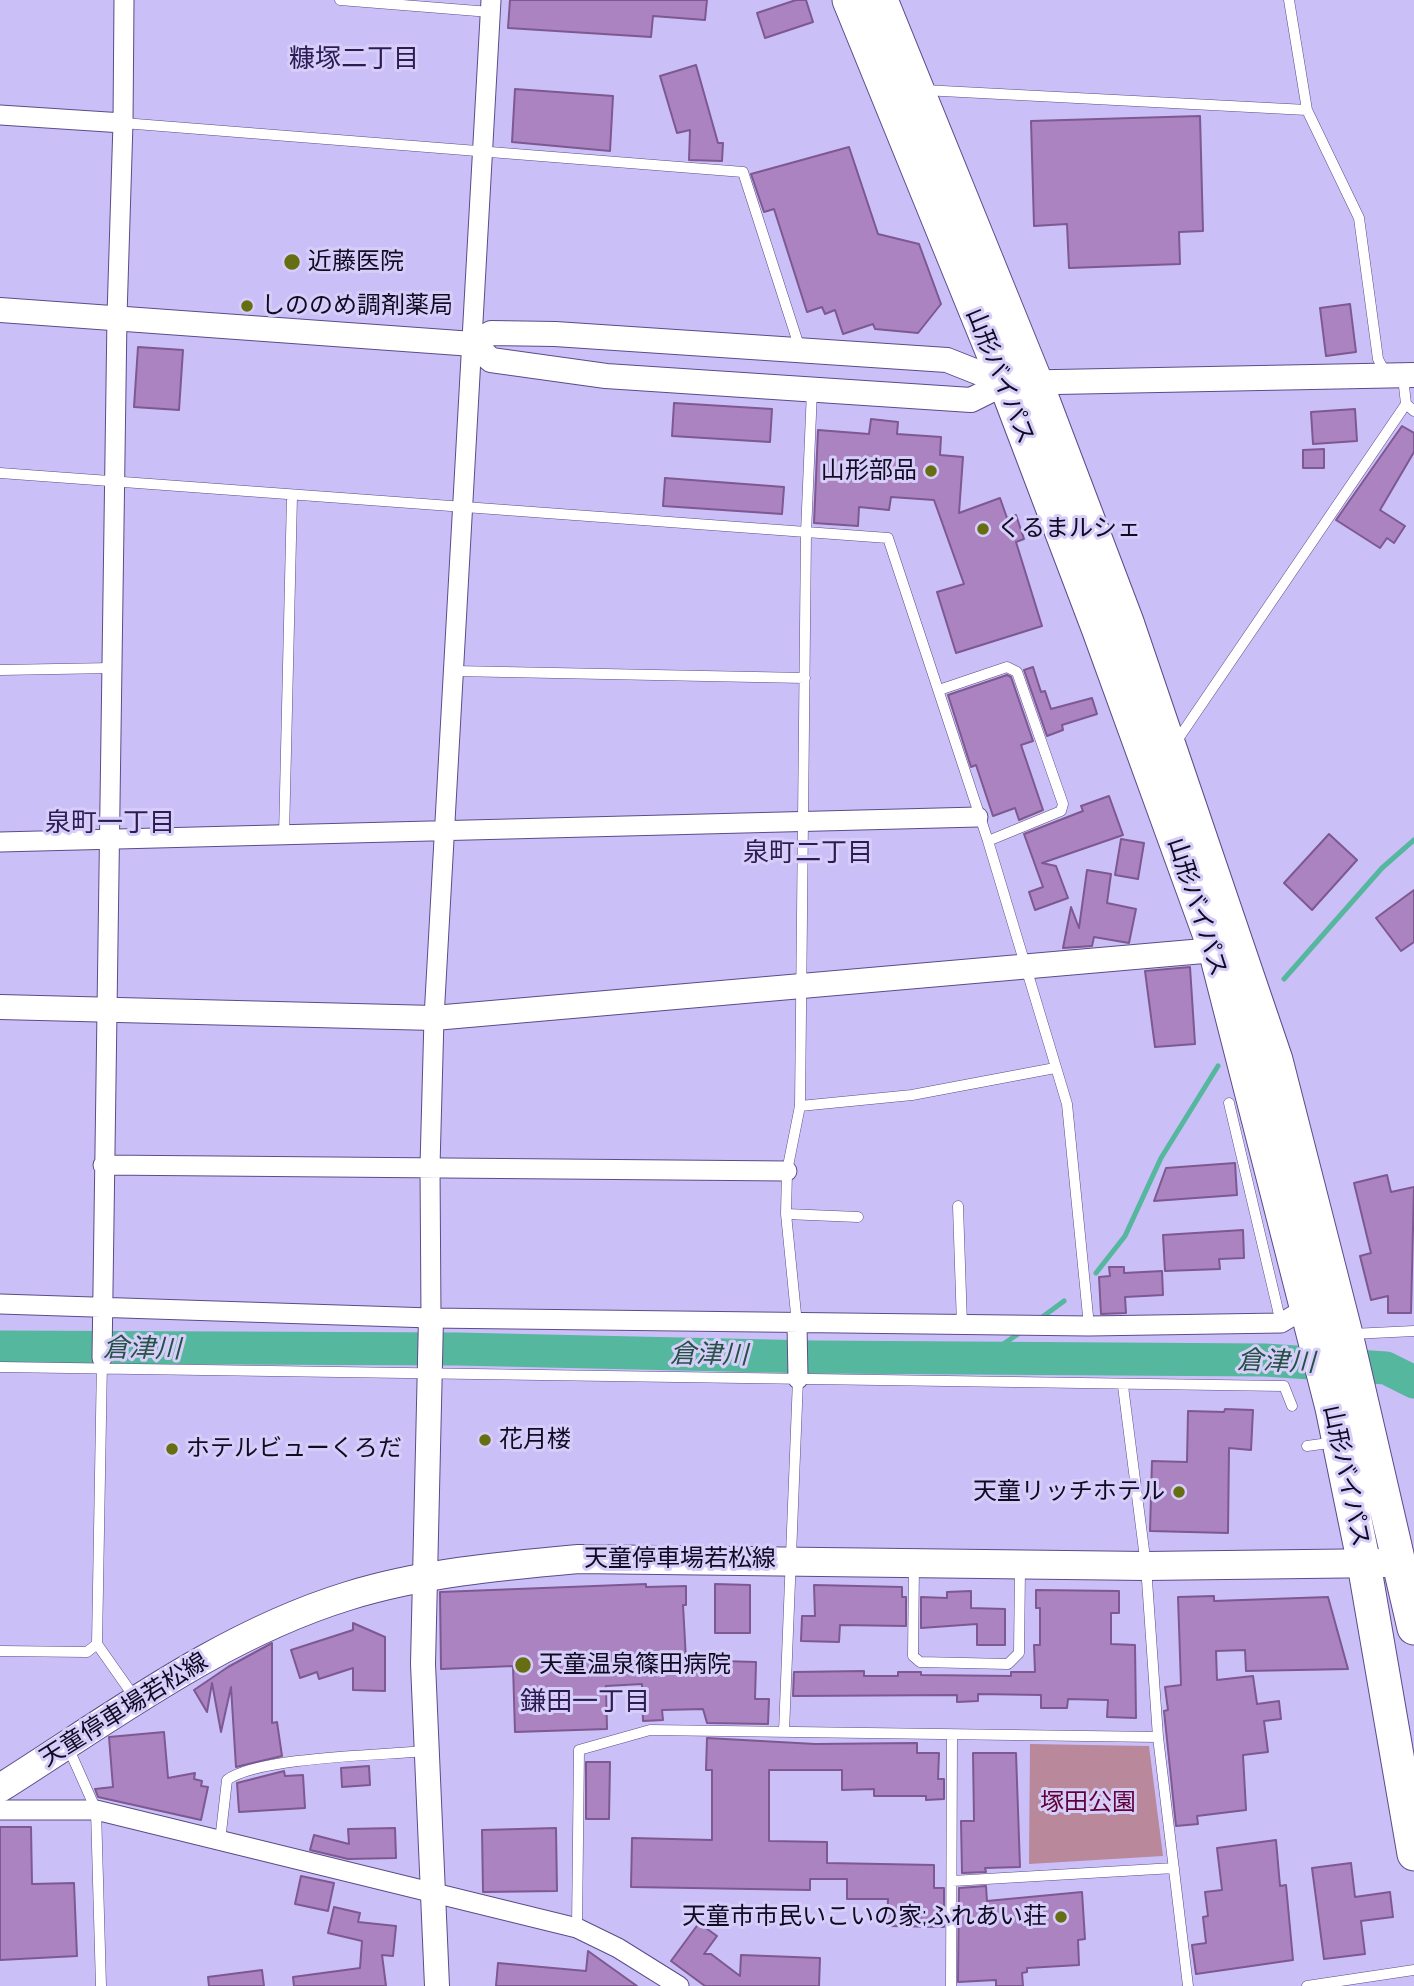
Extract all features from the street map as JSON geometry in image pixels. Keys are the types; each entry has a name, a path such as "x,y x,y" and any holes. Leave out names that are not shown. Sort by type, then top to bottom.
{"highway":[{"name":"山形バイパス","path":"849,0 1021,383 1172,748 1209,866 1276,1060 1317,1322"},
{"name":"山形バイパス","path":"881,0 919,90 1021,383 1098,628 1215,950 1317,1322 1406,1561 1414,1628"},
{"name":"山形バイパス","path":"1347,1408 1340,1442 1414,1854"}],"main road":[{"name":"天童停車場若松線","path":"0,1788 208,1656 281,1620 348,1595 488,1567 578,1559 914,1560 1146,1566 1364,1564 1406,1561"}],"street":[{"path":"102,1363 108,841 124,0"},
{"path":"437,1986 423,1664 427,1578 433,1018 490,6"},
{"path":"0,115 123,123"},
{"path":"0,310 117,316 473,344 491,333 516,333 947,360 1021,383"},
{"path":"473,344 491,360 606,376 971,400 1021,383 1402,376"},
{"path":"0,842 978,817"},
{"path":"0,1007 433,1018 1215,950"},
{"path":"103,1164 787,1171"},
{"path":"0,1304 102,1312 797,1329 1317,1322"},
{"path":"797,1329 798,1375"},
{"path":"0,1810 96,1810 432,1895 577,1928 618,1948 679,1986"}],"lane":[{"path":"340,0 490,6"},
{"path":"1172,748 1410,408 1402,376 1378,359 1359,218 1307,110 1289,0"},
{"path":"919,90 1307,110"},
{"path":"123,123 743,172 800,350"},
{"path":"797,1329 786,1214 787,1171 800,1106 806,533 812,390"},
{"path":"0,473 888,538 988,841 1067,1104 1089,1326"},
{"path":"284,836 292,496"},
{"path":"939,690 1007,667 1017,672 1063,804 1061,811 988,841"},
{"path":"0,670 113,668"},
{"path":"454,671 805,678"},
{"path":"800,1106 912,1095 1055,1068"},
{"path":"1229,1103 1317,1322 1414,1331"},
{"path":"958,1206 962,1325"},
{"path":"786,1214 858,1217"},
{"path":"0,1367 102,1363 428,1374 798,1375 1123,1386 1284,1386 1292,1406"},
{"path":"102,1363 97,1644 138,1701"},
{"path":"784,1732 798,1375"},
{"path":"1123,1386 1146,1566 1158,1738 1188,1986"},
{"path":"1307,1446 1340,1442"},
{"path":"914,1560 913,1656 920,1662 1008,1664 1019,1654 1020,1563"},
{"path":"0,1651 87,1652 97,1644"},
{"path":"577,1928 579,1750 650,1730 1158,1738"},
{"path":"951,1986 952,1735"},
{"path":"68,1745 96,1810 101,1986"},
{"path":"220,1841 227,1780 238,1772 286,1764 426,1751"},
{"path":"952,1881 1174,1868"},
{"path":"1307,1986 1414,1970"}],"green space":[{"name":"塚田公園","path":"1030,1744 1149,1746 1163,1856 1029,1864"}],"building":[{"path":"510,0 707,0 705,20 653,16 651,37 508,28"},
{"path":"796,0 806,0 813,22 765,38 757,13"},
{"path":"696,65 718,143 723,143 722,161 689,160 690,130 677,133 660,76"},
{"path":"515,89 613,96 610,151 512,142"},
{"path":"1200,116 1203,231 1179,232 1180,264 1069,268 1067,224 1034,226 1031,121"},
{"path":"849,147 878,234 919,244 941,304 918,333 875,329 873,324 843,334 835,310 825,314 822,307 807,312 774,209 764,212 751,174"},
{"path":"1350,304 1356,352 1326,356 1320,308"},
{"path":"138,347 183,350 179,410 134,407"},
{"path":"674,403 772,409 770,442 672,436"},
{"path":"1355,409 1357,441 1313,444 1311,412"},
{"path":"871,419 898,422 897,434 941,437 940,455 963,457 959,513 1000,498 1007,518 1016,515 1024,539 1016,542 1042,626 956,653 937,592 964,584 934,500 891,497 889,510 859,507 858,526 814,523 818,430 869,434"},
{"path":"1402,426 1414,433 1414,452 1380,510 1405,526 1394,543 1387,538 1380,548 1336,520"},
{"path":"1324,449 1324,468 1303,468 1303,450"},
{"path":"665,478 784,487 782,514 663,506"},
{"path":"1033,667 1041,692 1045,691 1051,709 1092,698 1097,714 1062,725 1063,730 1047,736 1024,670"},
{"path":"1007,675 1011,677 1033,741 1021,745 1043,810 1019,820 1015,808 993,816 976,765 971,767 948,695"},
{"path":"1109,796 1123,835 1042,863 1056,866 1068,898 1035,910 1029,892 1043,887 1024,834 1083,811 1081,806"},
{"path":"1329,834 1357,860 1312,910 1284,883"},
{"path":"1121,839 1144,843 1138,879 1115,875"},
{"path":"1087,870 1111,874 1107,903 1136,909 1129,943 1094,937 1092,946 1063,948 1071,907 1079,928"},
{"path":"1414,890 1414,942 1401,951 1376,918"},
{"path":"1190,967 1195,1044 1155,1047 1145,971"},
{"path":"1235,1163 1237,1195 1154,1201 1166,1168"},
{"path":"1387,1175 1391,1192 1414,1187 1411,1313 1388,1313 1388,1296 1371,1300 1360,1256 1371,1253 1354,1183"},
{"path":"1243,1230 1244,1258 1219,1259 1220,1269 1165,1271 1163,1235"},
{"path":"1109,1267 1124,1267 1124,1273 1162,1271 1163,1295 1125,1297 1126,1313 1101,1314 1099,1277 1110,1276"},
{"path":"1225,1409 1253,1410 1251,1450 1229,1448 1228,1533 1150,1531 1152,1461 1187,1462 1188,1411 1224,1412"},
{"path":"646,1584 646,1587 686,1586 686,1605 683,1605 686,1660 756,1662 755,1699 769,1699 768,1724 707,1723 703,1709 662,1710 663,1720 643,1721 642,1684 606,1686 607,1729 515,1732 513,1666 441,1669 440,1592"},
{"path":"715,1584 750,1585 750,1633 715,1633"},
{"path":"814,1585 902,1587 902,1597 906,1597 906,1626 840,1625 839,1642 801,1641 802,1616 815,1616"},
{"path":"1036,1590 1119,1591 1119,1613 1111,1613 1111,1644 1135,1645 1136,1718 1107,1717 1108,1700 1068,1699 1067,1708 1041,1708 1041,1695 978,1694 978,1701 957,1702 957,1695 793,1696 794,1672 864,1671 864,1676 898,1676 898,1672 921,1672 921,1675 1011,1676 1011,1672 1035,1672 1034,1645 1040,1645 1040,1608 1036,1608"},
{"path":"971,1591 971,1608 1005,1609 1005,1645 977,1645 977,1624 921,1628 921,1597 947,1598 947,1592"},
{"path":"1214,1596 1214,1601 1328,1597 1348,1669 1246,1671 1245,1650 1216,1651 1217,1680 1253,1676 1257,1704 1279,1701 1281,1719 1264,1721 1268,1752 1243,1755 1246,1810 1197,1816 1198,1824 1176,1826 1164,1711 1168,1710 1165,1687 1181,1685 1178,1597"},
{"path":"353,1623 385,1637 385,1691 353,1690 353,1668 319,1679 317,1672 300,1678 291,1650 353,1630"},
{"path":"272,1643 272,1723 277,1722 282,1756 236,1767 231,1687 221,1732 212,1683 207,1712 194,1690 228,1667"},
{"path":"164,1732 168,1778 195,1773 194,1779 202,1781 201,1786 208,1787 201,1820 98,1797 95,1789 113,1787 109,1737"},
{"path":"707,1738 815,1744 917,1743 917,1753 939,1753 938,1779 944,1779 944,1799 926,1800 926,1796 874,1796 874,1789 842,1790 842,1770 769,1770 769,1841 827,1842 827,1863 934,1865 934,1888 944,1888 944,1927 887,1926 888,1899 847,1899 847,1879 810,1879 810,1890 631,1887 632,1838 712,1840 712,1770 706,1770"},
{"path":"973,1753 1016,1753 1020,1867 985,1868 986,1872 962,1873 961,1821 974,1821"},
{"path":"586,1762 610,1762 609,1819 586,1819"},
{"path":"369,1766 370,1785 342,1787 341,1768"},
{"path":"284,1771 285,1776 303,1775 305,1808 239,1812 237,1783"},
{"path":"0,1827 31,1827 32,1884 74,1883 77,1956 0,1960"},
{"path":"395,1828 396,1858 348,1859 310,1850 314,1835 349,1844 348,1829"},
{"path":"556,1828 557,1891 483,1892 482,1830"},
{"path":"1276,1840 1280,1886 1286,1885 1293,1960 1196,1974 1192,1945 1206,1943 1203,1917 1208,1916 1205,1892 1222,1890 1217,1848"},
{"path":"1351,1863 1355,1897 1390,1892 1393,1917 1361,1921 1365,1954 1324,1959 1312,1868"},
{"path":"301,1876 334,1883 328,1911 295,1904"},
{"path":"986,1886 987,1901 1082,1892 1085,1939 1078,1940 1079,1965 1027,1968 1027,1972 1022,1973 1023,1986 996,1986 996,1980 958,1982 959,1888"},
{"path":"334,1907 360,1913 358,1922 396,1926 393,1956 382,1955 386,1986 294,1986 293,1977 360,1968 362,1941 328,1933"},
{"path":"699,1923 717,1936 704,1954 711,1954 740,1976 741,1955 820,1958 819,1986 705,1986 671,1961"},
{"path":"588,1951 637,1986 496,1986 498,1963 586,1971"},
{"path":"262,1970 264,1986 209,1986 208,1977"}],"waterway":[{"path":"1284,979 1382,868 1414,840"},
{"path":"1096,1273 1125,1236 1161,1158 1218,1066"},
{"path":"1041,1318 1064,1301"},
{"path":"984,1357 1021,1332"},
{"name":"倉津川","path":"0,1347 457,1349 815,1357 1265,1360 1386,1368 1414,1382"}],"place":[{"name":"近藤医院","path":"292,262"},
{"name":"しののめ調剤薬局","path":"247,306"},
{"name":"山形部品","path":"931,471"},
{"name":"くるまルシェ","path":"983,529"},
{"name":"花月楼","path":"485,1440"},
{"name":"ホテルビューくろだ","path":"172,1449"},
{"name":"天童リッチホテル","path":"1179,1492"},
{"name":"天童温泉篠田病院","path":"523,1665"},
{"name":"天童市市民いこいの家;ふれあい荘","path":"1061,1917"}],"district":[{"name":"糠塚二丁目","path":"354,59"},
{"name":"泉町一丁目","path":"110,823"},
{"name":"泉町二丁目","path":"808,853"},
{"name":"鎌田一丁目","path":"585,1702"}]}
